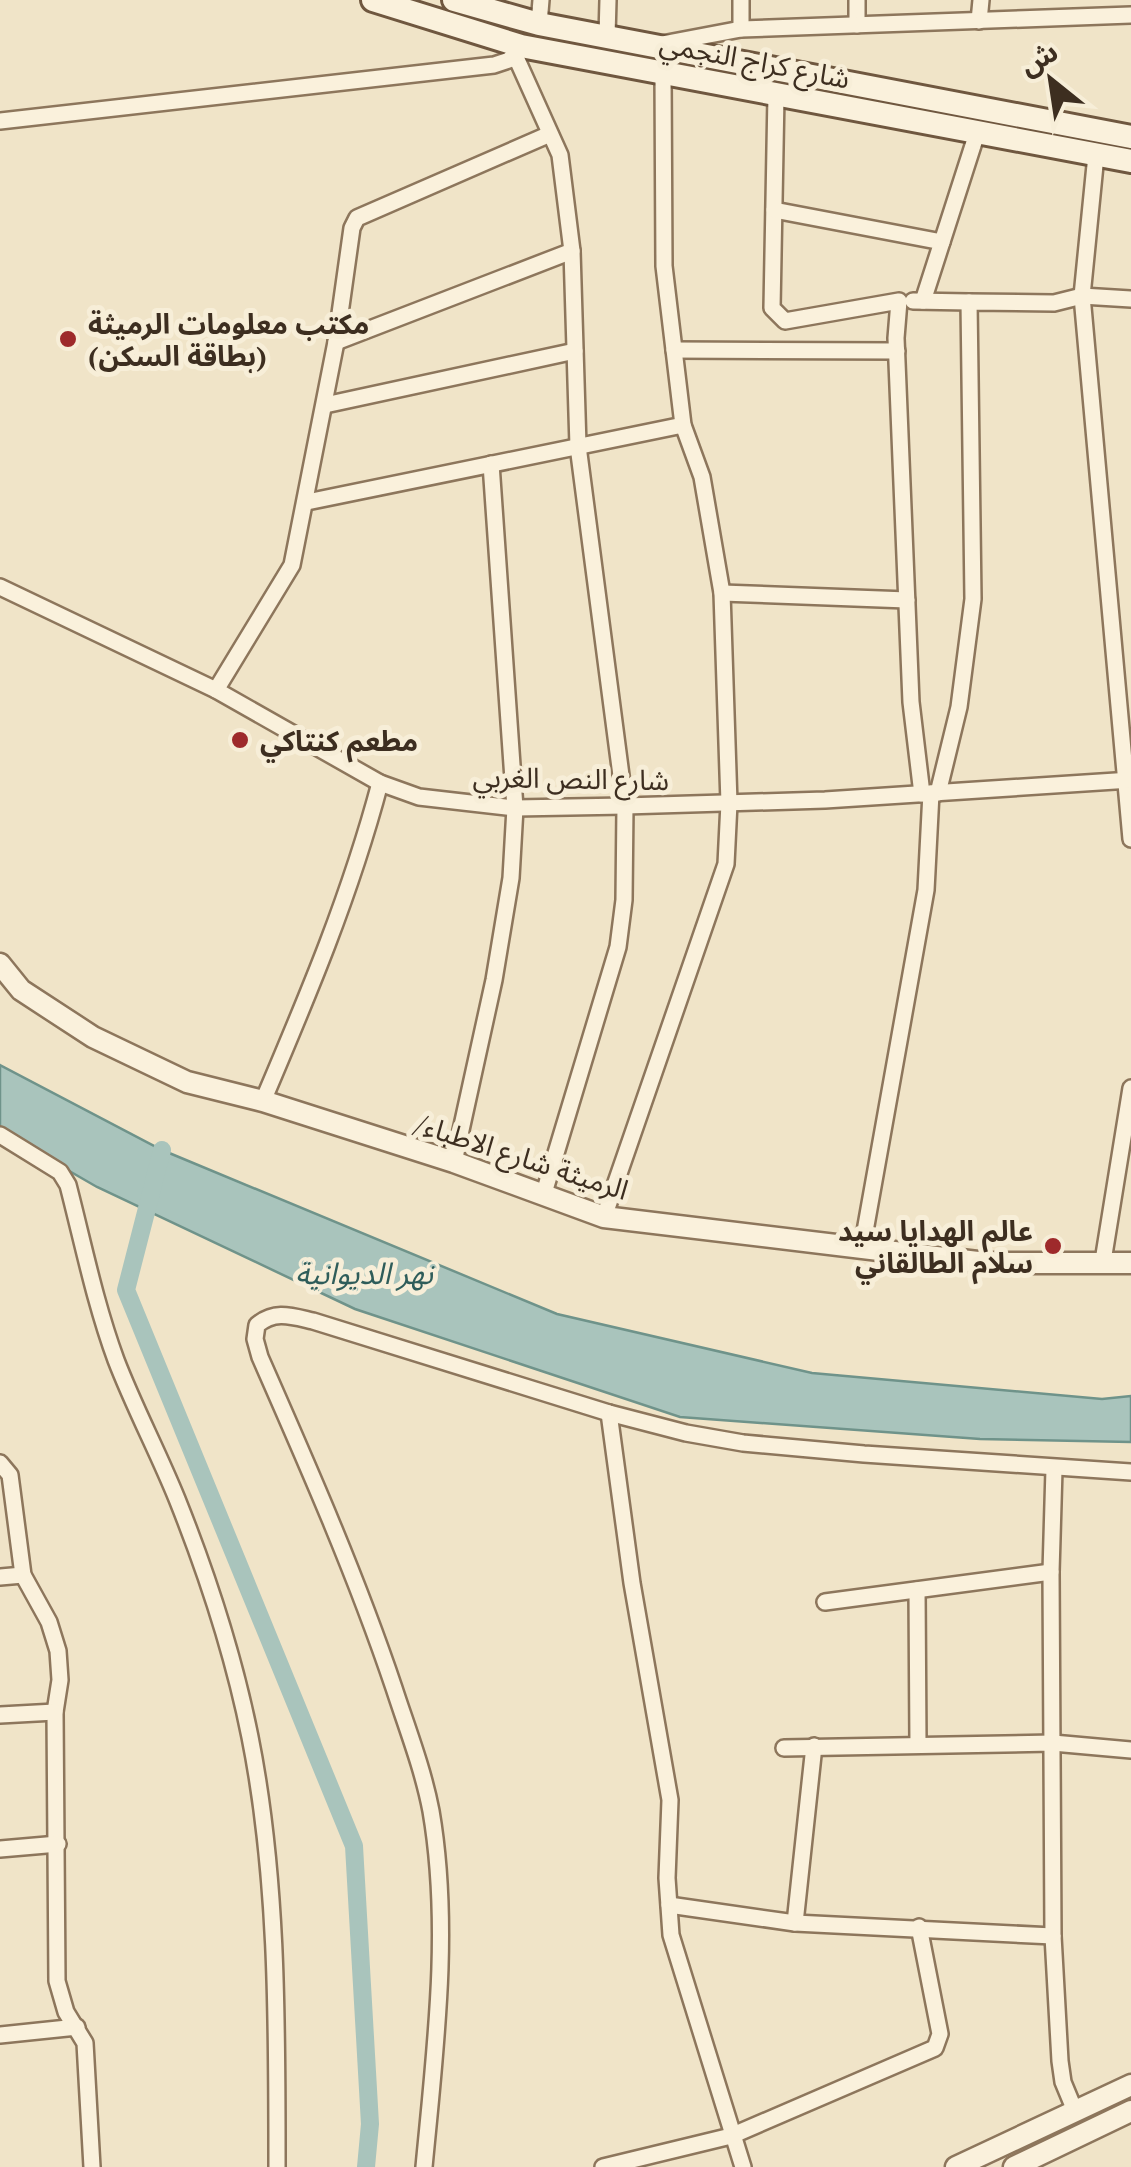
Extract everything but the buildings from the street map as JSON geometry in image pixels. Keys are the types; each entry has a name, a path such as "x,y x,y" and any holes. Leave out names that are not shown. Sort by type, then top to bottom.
{"main road":[{"name":"شارع كراج النجمي","path":"373,0 518,50 663,73 1131,161"},
{"path":"454,0 532,22 649,46 1131,137"}],"street":[{"path":"0,121 494,65 518,50 541,0"},
{"path":"607,36 608,0"},
{"path":"741,0 741,29"},
{"path":"856,25 857,0"},
{"path":"979,21 981,0"},
{"path":"649,46 741,29 979,21 1105,8 1131,15"},
{"path":"518,50 560,155 572,251 578,446 625,806 624,900 618,946 544,1194"},
{"path":"604,1216 726,864 722,593 702,477 683,425 664,266 663,73"},
{"path":"776,95 772,308 785,321 899,301 1054,303 1082,296 1131,299"},
{"path":"923,302 977,133"},
{"path":"216,690 292,564 307,502 352,228 357,218 550,134"},
{"path":"1096,155 1082,296 1131,838"},
{"path":"774,210 942,242"},
{"path":"336,342 572,251"},
{"path":"862,1248 926,890 930,793 911,702 897,350 899,301"},
{"path":"930,793 959,707 974,598 969,302"},
{"path":"674,350 897,350"},
{"path":"325,405 575,351"},
{"path":"307,502 683,425"},
{"path":"454,1162 494,980 511,878 515,808 491,464"},
{"name":"شارع النص الغربي","path":"0,587 216,690 380,783 419,798 515,808 625,806 1128,780"},
{"path":"722,593 907,600"},
{"path":"263,1101 330,944 380,783"},
{"name":"/الرميثة شارع الاطباء","path":"0,964 10,988 92,1037 187,1082 263,1101 454,1162 604,1216 986,1263 1131,1263"},
{"path":"1103,1261 1131,1088"},
{"path":"0,1135 60,1172 68,1185 101,1318 178,1502 222,1634 250,1735 266,1835 277,2061 277,2167"},
{"path":"424,2167 436,2045 439,1925 431,1813 375,1631 260,1357 255,1339 257,1325 266,1317 282,1314 313,1321 609,1413 742,1443 1131,1472"},
{"path":"609,1413 632,1583 670,1800 671,1935 742,2167"},
{"path":"0,1463 10,1475 23,1576 48,1622 58,1652 57,1981 66,2012 84,2043 92,2167"},
{"path":"1054,1469 1054,1936 1060,2060 1063,2082 1075,2112"},
{"path":"825,1602 1051,1572"},
{"path":"0,1578 23,1576"},
{"path":"917,1590 918,1745"},
{"path":"0,1716 55,1712"},
{"path":"784,1748 1053,1743 1131,1750"},
{"path":"795,1923 814,1746"},
{"path":"0,1850 58,1844"},
{"path":"669,1904 795,1923 1054,1936"},
{"path":"603,2167 732,2136 935,2048 940,2034 919,1927"},
{"path":"0,2035 77,2027"},
{"path":"956,2167 1131,2085"},
{"path":"1014,2167 1131,2111"}],"water":[{"name":"نهر الديوانية","path":"0,1065 162,1150 557,1314 812,1373 1102,1399 1131,1396 1131,1442 980,1439 680,1417 355,1309 97,1187 0,1131"}],"waterway":[{"path":"162,1150 126,1290 354,1846 370,2124 366,2167"}],"place":[{"name":"مكتب معلومات الرميثة (بطاقة السكن)","path":"68,339"},
{"name":"مطعم كنتاكي","path":"240,740"},
{"name":"عالم الهدايا سيد سلام الطالقاني","path":"1053,1246"}]}
